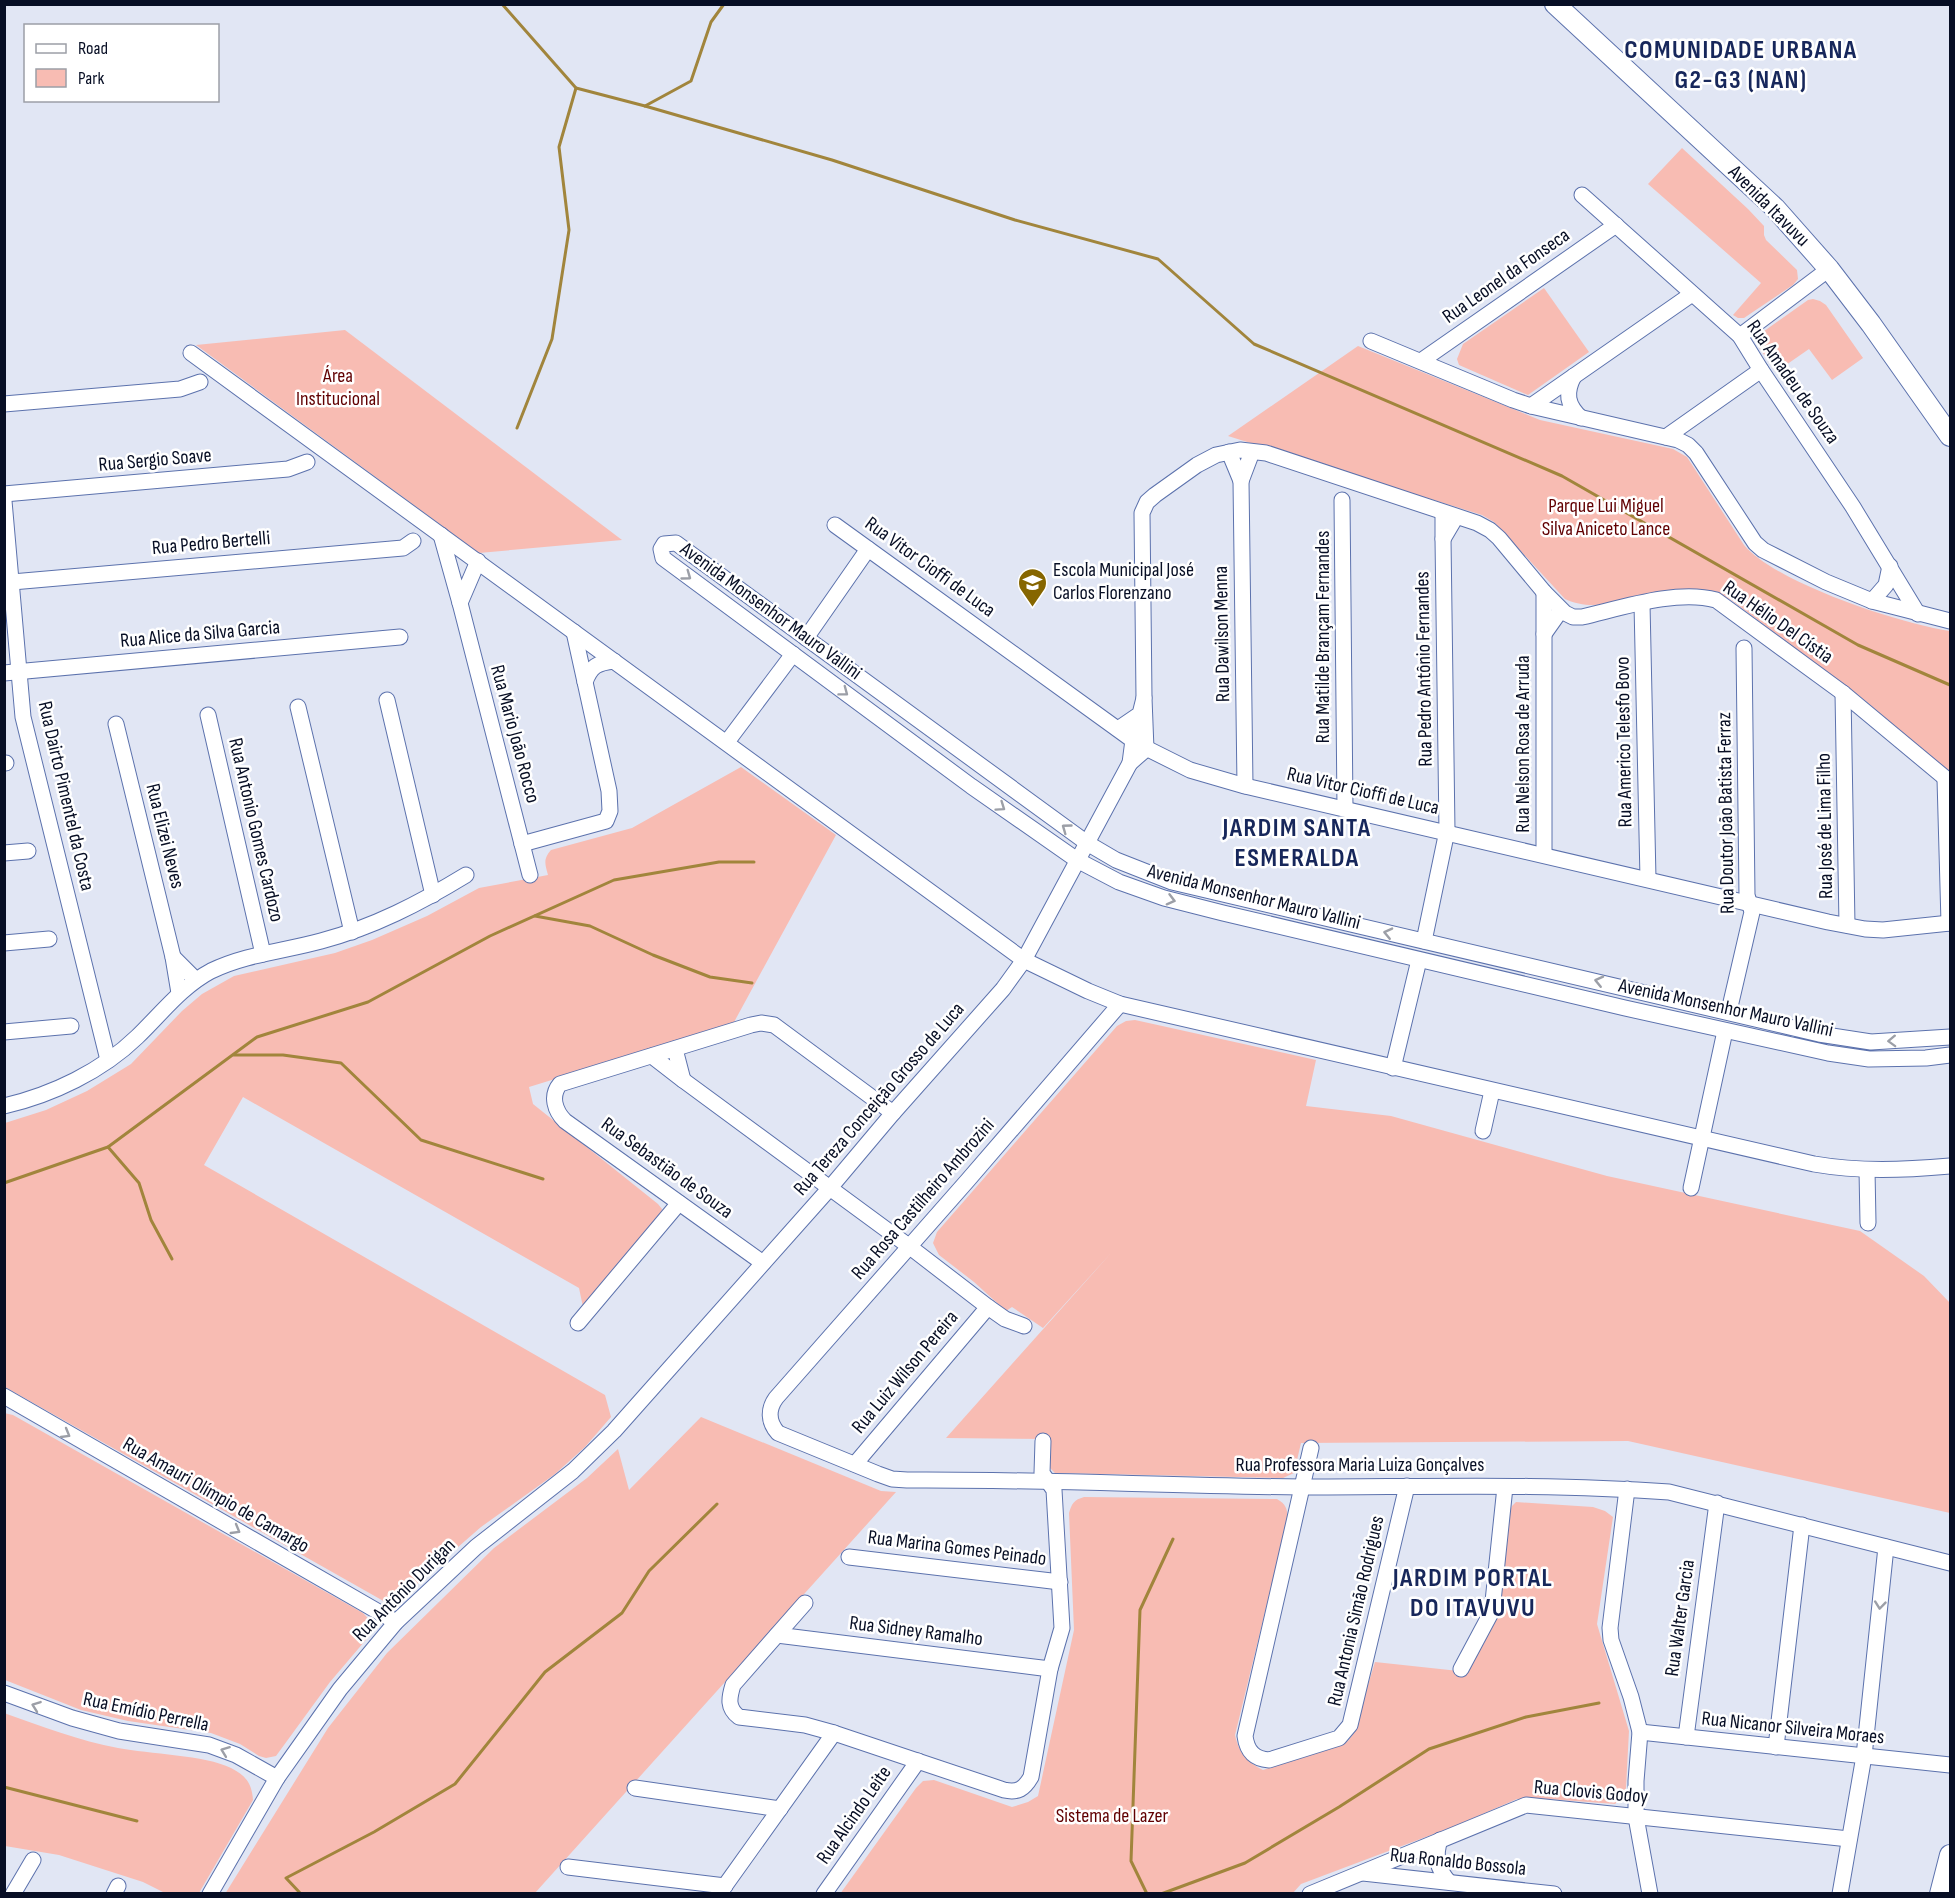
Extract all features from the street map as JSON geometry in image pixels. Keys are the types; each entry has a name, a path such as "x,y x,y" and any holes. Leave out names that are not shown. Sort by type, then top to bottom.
{"main road":[{"name":"Avenida Itavuvu","path":"1556,4 1775,208 1829,269 1950,436"},
{"path":"1940,1893 1950,1855"}],"street":[{"name":"Rua Amadeu de Souza","path":"1582,195 1740,336 1853,507 1918,614"},
{"name":"Rua Leonel da Fonseca","path":"1421,361 1616,225"},
{"path":"1740,336 1829,269"},
{"path":"1531,406 1692,294"},
{"path":"1371,341 1531,406 1666,437 1688,445 1696,453 1755,543 1762,550 1826,582 1872,601 1950,621"},
{"path":"191,353 1024,960 1088,991 1120,1004 1814,1164 1867,1170 1908,1170 1950,1166"},
{"path":"1666,437 1761,370"},
{"path":"1574,376 1568,388 1568,402 1581,418"},
{"path":"4,404 180,388 200,382"},
{"path":"1240,451 1293,461 1477,523 1499,538 1561,610"},
{"name":"Rua Dawilson Menna","path":"1240,451 1245,786"},
{"name":"Rua Dawilson Menna","path":"1240,451 1241,481"},
{"name":"Rua Tereza Conceição Grosso de Luca","path":"614,1431 830,1189 893,1113 1003,989 1024,960 1130,763 1146,749 1142,513 1147,502 1197,465 1216,455 1240,451"},
{"name":"Rua Sergio Soave","path":"4,494 288,469 307,462"},
{"name":"Rua Matilde Brançam Fernandes","path":"1345,809 1342,500 1349,480"},
{"name":"Rua Dairto Pimentel da Costa","path":"4,501 12,582 12,672 108,1060"},
{"name":"Rua Pedro Antônio Fernandes","path":"1424,941 1447,831 1443,539 1449,515"},
{"name":"Rua Vitor Cioffi de Luca","path":"835,525 1132,740 1190,770 1245,786 1847,925 1883,930 1949,923"},
{"name":"Rua Mario João Rocco","path":"441,535 455,581 530,875"},
{"name":"Rua Pedro Bertelli","path":"12,582 403,548 413,542"},
{"name":"Avenida Monsenhor Mauro Vallini","path":"1950,1037 1871,1042 1819,1034 1729,1011 1172,882 1116,860 1087,843 676,543 664,544 661,549 663,558 971,786 1077,860 1119,882 1164,898 1419,960 1828,1053 1869,1059 1926,1058 1950,1055"},
{"path":"806,638 868,549"},
{"path":"455,581 457,561 473,558"},
{"path":"460,603 473,558"},
{"path":"1872,601 1886,585 1890,566"},
{"name":"Rua Nelson Rosa de Arruda","path":"1544,592 1544,855"},
{"name":"Rua Hélio Del Cístia","path":"1561,610 1573,617 1582,617 1664,599 1706,597 1716,600 1844,693 1948,787"},
{"name":"Rua Americo Telesfo Bovo","path":"1642,604 1648,879"},
{"name":"Rua Nelson Rosa de Arruda","path":"1544,634 1561,610"},
{"name":"Rua Doutor João Batista Ferraz","path":"1729,1011 1752,912 1747,895 1744,622"},
{"path":"522,844 606,820 609,811 609,791 574,632"},
{"path":"1744,648 1762,635"},
{"name":"Rua Alice da Silva Garcia","path":"12,672 400,637"},
{"path":"585,682 599,650"},
{"path":"727,742 793,654"},
{"path":"591,668 600,663 614,661"},
{"name":"Rua José de Lima Filho","path":"1844,693 1847,925"},
{"name":"Rua Tereza Conceição Grosso de Luca","path":"1130,763 1132,740 1144,699"},
{"path":"387,700 433,895"},
{"name":"Rua José de Lima Filho","path":"1845,727 1857,705"},
{"path":"298,706 352,932"},
{"path":"1118,729 1140,714"},
{"name":"Rua Antonio Gomes Cardozo","path":"208,715 263,954"},
{"name":"Rua Elizei Neves","path":"116,724 173,957 179,993"},
{"path":"1948,787 1949,923"},
{"path":"4,853 28,851"},
{"path":"4,1106 38,1096 80,1077 108,1060 135,1039 179,993 196,980 229,964 352,932 402,912 466,876"},
{"path":"4,943 49,939"},
{"path":"173,957 196,980"},
{"path":"1393,1068 1419,960"},
{"name":"Rua Rosa Castilheiro Ambrozini","path":"772,1426 770,1408 776,1398 1120,1004"},
{"path":"652,1056 751,1025 767,1023 774,1025 893,1113"},
{"path":"4,1032 71,1026"},
{"path":"1691,1188 1725,1031"},
{"path":"675,1049 683,1080"},
{"path":"652,1056 988,1307 1005,1319 1024,1326"},
{"name":"Rua Sebastião de Souza","path":"652,1056 566,1080 556,1089 554,1102 560,1115 763,1263"},
{"path":"1483,1131 1492,1091"},
{"path":"1867,1170 1868,1223"},
{"path":"578,1323 680,1203"},
{"name":"Rua Luiz Wilson Pereira","path":"855,1464 988,1307"},
{"name":"Rua Amauri Olímpio de Camargo","path":"8,1401 396,1622"},
{"name":"Rua Professora Maria Luiza Gonçalves","path":"772,1426 786,1437 892,1479 1302,1487 1627,1489 1669,1492 1950,1563"},
{"name":"Rua Antônio Durigan","path":"214,1887 277,1778 340,1689 396,1622 468,1554 573,1471 614,1431"},
{"path":"805,1603 733,1685 729,1702 732,1711 739,1716 805,1725 834,1733 1004,1790 1015,1792 1022,1789 1031,1777 1050,1669 1062,1628 1054,1490 1042,1473 1043,1442"},
{"path":"1302,1487 1311,1448"},
{"name":"Rua Antonia Simão Rodrigues","path":"1302,1487 1245,1736 1250,1751 1261,1759 1269,1760 1339,1738 1350,1725 1407,1486"},
{"path":"1461,1669 1492,1611 1505,1487"},
{"path":"1627,1489 1610,1628 1611,1640 1631,1697 1640,1732 1636,1817 1650,1893"},
{"name":"Rua Walter Garcia","path":"1686,1737 1717,1503"},
{"path":"1776,1747 1802,1526"},
{"path":"1840,1893 1864,1756 1886,1547"},
{"name":"Rua Marina Gomes Peinado","path":"849,1557 1060,1582"},
{"name":"Rua Sidney Ramalho","path":"777,1635 1050,1669"},
{"name":"Rua Emídio Perrella","path":"4,1693 72,1718 119,1731 209,1745 236,1755 277,1778"},
{"name":"Rua Nicanor Silveira Moraes","path":"1640,1732 1948,1766"},
{"path":"568,1867 722,1890 834,1733"},
{"name":"Rua Alcindo Leite","path":"824,1893 918,1761"},
{"path":"635,1788 780,1809"},
{"name":"Rua Clovis Godoy","path":"1310,1893 1527,1805 1849,1839"},
{"path":"1440,1840 1437,1852 1439,1868 1449,1882"},
{"path":"13,1893 33,1860"},
{"name":"Rua Ronaldo Bossola","path":"1359,1873 1554,1893"},
{"path":"1637,1893 1644,1885 1647,1874"}],"green space":[{"path":"1682,148 1748,209 1764,226 1766,240 1797,270 1798,279 1793,285 1744,318 1733,315 1761,283 1648,184"},
{"path":"1544,288 1589,352 1528,395 1459,365 1457,359 1463,344"},
{"path":"1813,299 1826,305 1863,358 1832,380 1809,349 1776,372 1758,346 1760,334 1808,300"},
{"name":"Área Institucional","path":"345,330 622,540 479,553 196,345"},
{"name":"Parque Lui Miguel Silva Aniceto Lance","path":"1358,346 1540,420 1673,449 1687,457 1744,545 1760,559 1810,587 1840,600 1901,620 1950,631 1950,773 1862,698 1731,600 1709,592 1687,590 1603,604 1583,604 1565,599 1494,522 1482,515 1228,436"},
{"path":"741,767 836,835 733,1024 529,1087 533,1104 662,1209 661,1216 583,1307 579,1288 243,1097 204,1165 605,1395 611,1417 585,1447 555,1474 481,1527 400,1601 395,1604 387,1603 5,1387 5,1123 46,1110 87,1091 131,1064 182,1011 202,994 234,976 335,953 427,916 479,888 548,875 545,862 551,850 632,828"},
{"path":"1135,1020 1316,1060 1306,1106 1391,1116 1607,1176 1860,1231 1924,1276 1950,1303 1950,1513 1628,1441 1301,1443 1294,1473 1283,1478 1055,1473 1049,1467 1049,1439 946,1438 1112,1252 1043,1328 1012,1307 1006,1311 939,1255 933,1243 937,1232 1117,1026 1126,1021"},
{"path":"4,1413 13,1415 363,1613 368,1618 371,1623 370,1635 330,1682 276,1756 266,1758 259,1756 240,1744 211,1733 128,1721 81,1710 5,1680"},
{"path":"701,1417 881,1491 896,1492 535,1893 225,1894 328,1728 387,1653 494,1548 587,1478 618,1449 629,1490"},
{"name":"Sistema de Lazer","path":"1084,1497 1277,1499 1284,1505 1288,1518 1235,1735 1244,1756 1263,1770 1348,1741 1353,1734 1375,1662 1468,1672 1499,1612 1510,1511 1516,1502 1593,1507 1605,1511 1613,1517 1597,1624 1629,1731 1626,1788 1620,1799 1615,1804 1517,1799 1455,1826 1301,1884 1293,1893 840,1894 923,1781 934,1780 1012,1807 1038,1796 1074,1630 1069,1513 1074,1502"},
{"path":"4,1713 104,1745 207,1760 231,1768 244,1777 251,1789 253,1800 199,1893 165,1893 143,1882 59,1855 5,1846"}],"waterway":[{"path":"502,4 576,88 832,160 1015,220 1158,259 1254,344 1562,476 1858,645 1950,685"},
{"path":"645,106 691,81 711,22 724,4"},
{"path":"517,428 552,339 569,230 559,147 576,88"},
{"path":"4,1183 108,1147 257,1037 368,1002 490,936 614,880 719,862 754,862"},
{"path":"535,916 590,926 653,955 710,977 752,983"},
{"path":"234,1055 283,1055 341,1063 421,1140 543,1179"},
{"path":"108,1147 139,1183 151,1220 172,1259"},
{"path":"301,1894 286,1878 374,1832 455,1784 545,1672 622,1613 649,1571 717,1504"},
{"path":"1147,1894 1131,1861 1140,1610 1173,1539"},
{"path":"1161,1894 1245,1863 1339,1807 1429,1749 1526,1717 1599,1703"},
{"path":"4,1787 137,1821"}],"place":[{"name":"Escola Municipal José Carlos Florenzano","path":"1032,608"}],"district":[{"name":"COMUNIDADE URBANA G2-G3 (NAN)","path":"1741,65"},
{"name":"JARDIM SANTA ESMERALDA","path":"1297,843"},
{"name":"JARDIM PORTAL DO ITAVUVU","path":"1473,1593"}]}
